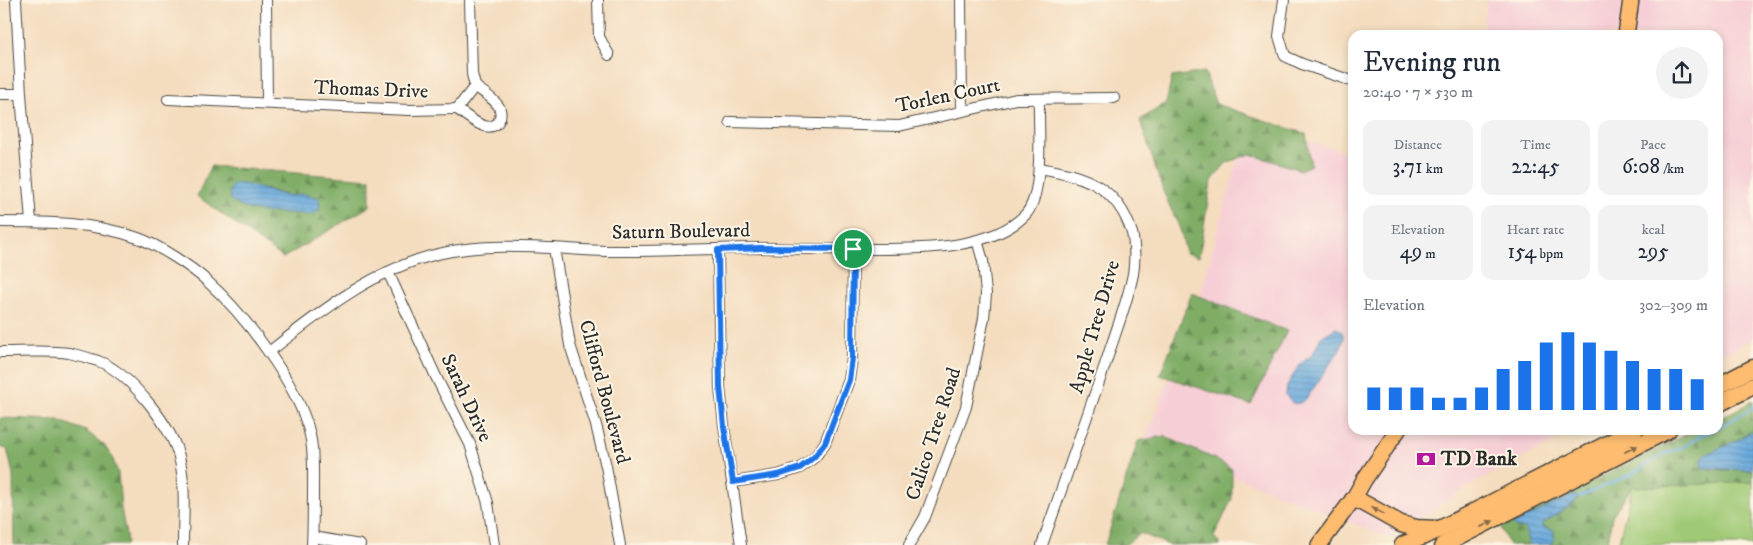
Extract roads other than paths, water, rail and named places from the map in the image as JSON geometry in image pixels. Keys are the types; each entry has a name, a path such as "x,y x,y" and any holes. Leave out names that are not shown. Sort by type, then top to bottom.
{"highway":[{"path":"1723,383 1753,368"},
{"path":"1723,401 1753,386"},
{"path":"1403,545 1440,529 1625,435"},
{"path":"1443,545 1658,435"},
{"path":"1354,498 1401,524 1416,528 1440,529"}],"main road":[{"path":"1626,30 1631,0"},
{"path":"1627,30 1641,0"},
{"path":"1319,545 1354,498 1395,435"}],"street":[{"path":"16,0 31,222"},
{"path":"266,0 266,103"},
{"path":"457,109 481,126 490,127 498,122 501,114 499,106 475,86 472,74 470,0"},
{"path":"598,0 599,37 609,55"},
{"path":"961,0 962,111"},
{"path":"1284,0 1279,36 1285,56 1302,64 1348,79"},
{"name":"Thomas Drive","path":"168,99 409,110 457,109 475,86"},
{"path":"0,94 21,94"},
{"name":"Torlen Court","path":"730,122 899,126 1016,99 1114,98"},
{"name":"Saturn Boulevard","path":"269,352 366,282 435,254 447,252 498,247 608,251 760,248 914,249 977,240 1005,229 1019,221 1028,212 1035,195 1039,168 1039,99"},
{"name":"Apple Tree Drive","path":"1039,168 1066,172 1089,180 1106,192 1121,210 1132,233 1134,251 1133,274 1124,304 1042,545"},
{"path":"0,222 71,223 111,230 140,238 165,251 205,279 236,311 269,352 302,411 310,435 313,464 313,541 360,545"},
{"name":"Calico Tree Road","path":"909,545 925,517 966,407 982,326 986,294 984,261 977,240"},
{"name":"Clifford Boulevard","path":"554,248 570,345 596,425 606,466 620,545"},
{"path":"733,482 778,475 800,468 814,457 825,443 849,380 851,365 853,249"},
{"path":"718,250 720,387 741,545"},
{"name":"Sarah Drive","path":"388,272 438,381 470,444 488,503 494,545"},
{"path":"0,352 67,353 99,361 126,378 148,402 170,435 180,459 185,490 183,545"}],"water":[{"path":"234,184 244,184 288,196 303,194 319,198 320,209 311,215 247,209 230,199 230,190"},
{"path":"1336,328 1343,334 1341,348 1307,398 1301,402 1293,403 1286,395 1287,386 1299,365 1312,355 1321,337"},
{"path":"1753,430 1753,470 1702,468 1702,459 1705,455 1740,439"},
{"path":"1573,495 1579,497 1574,503 1542,524 1542,527 1554,531 1554,539 1551,544 1530,545 1525,529 1515,527 1513,524"}],"waterway":[{"path":"1723,425 1750,410 1753,406"},
{"path":"1579,497 1630,475 1662,455 1685,446 1702,435"}],"place":[{"name":"TD Bank","path":"1426,459"}]}
